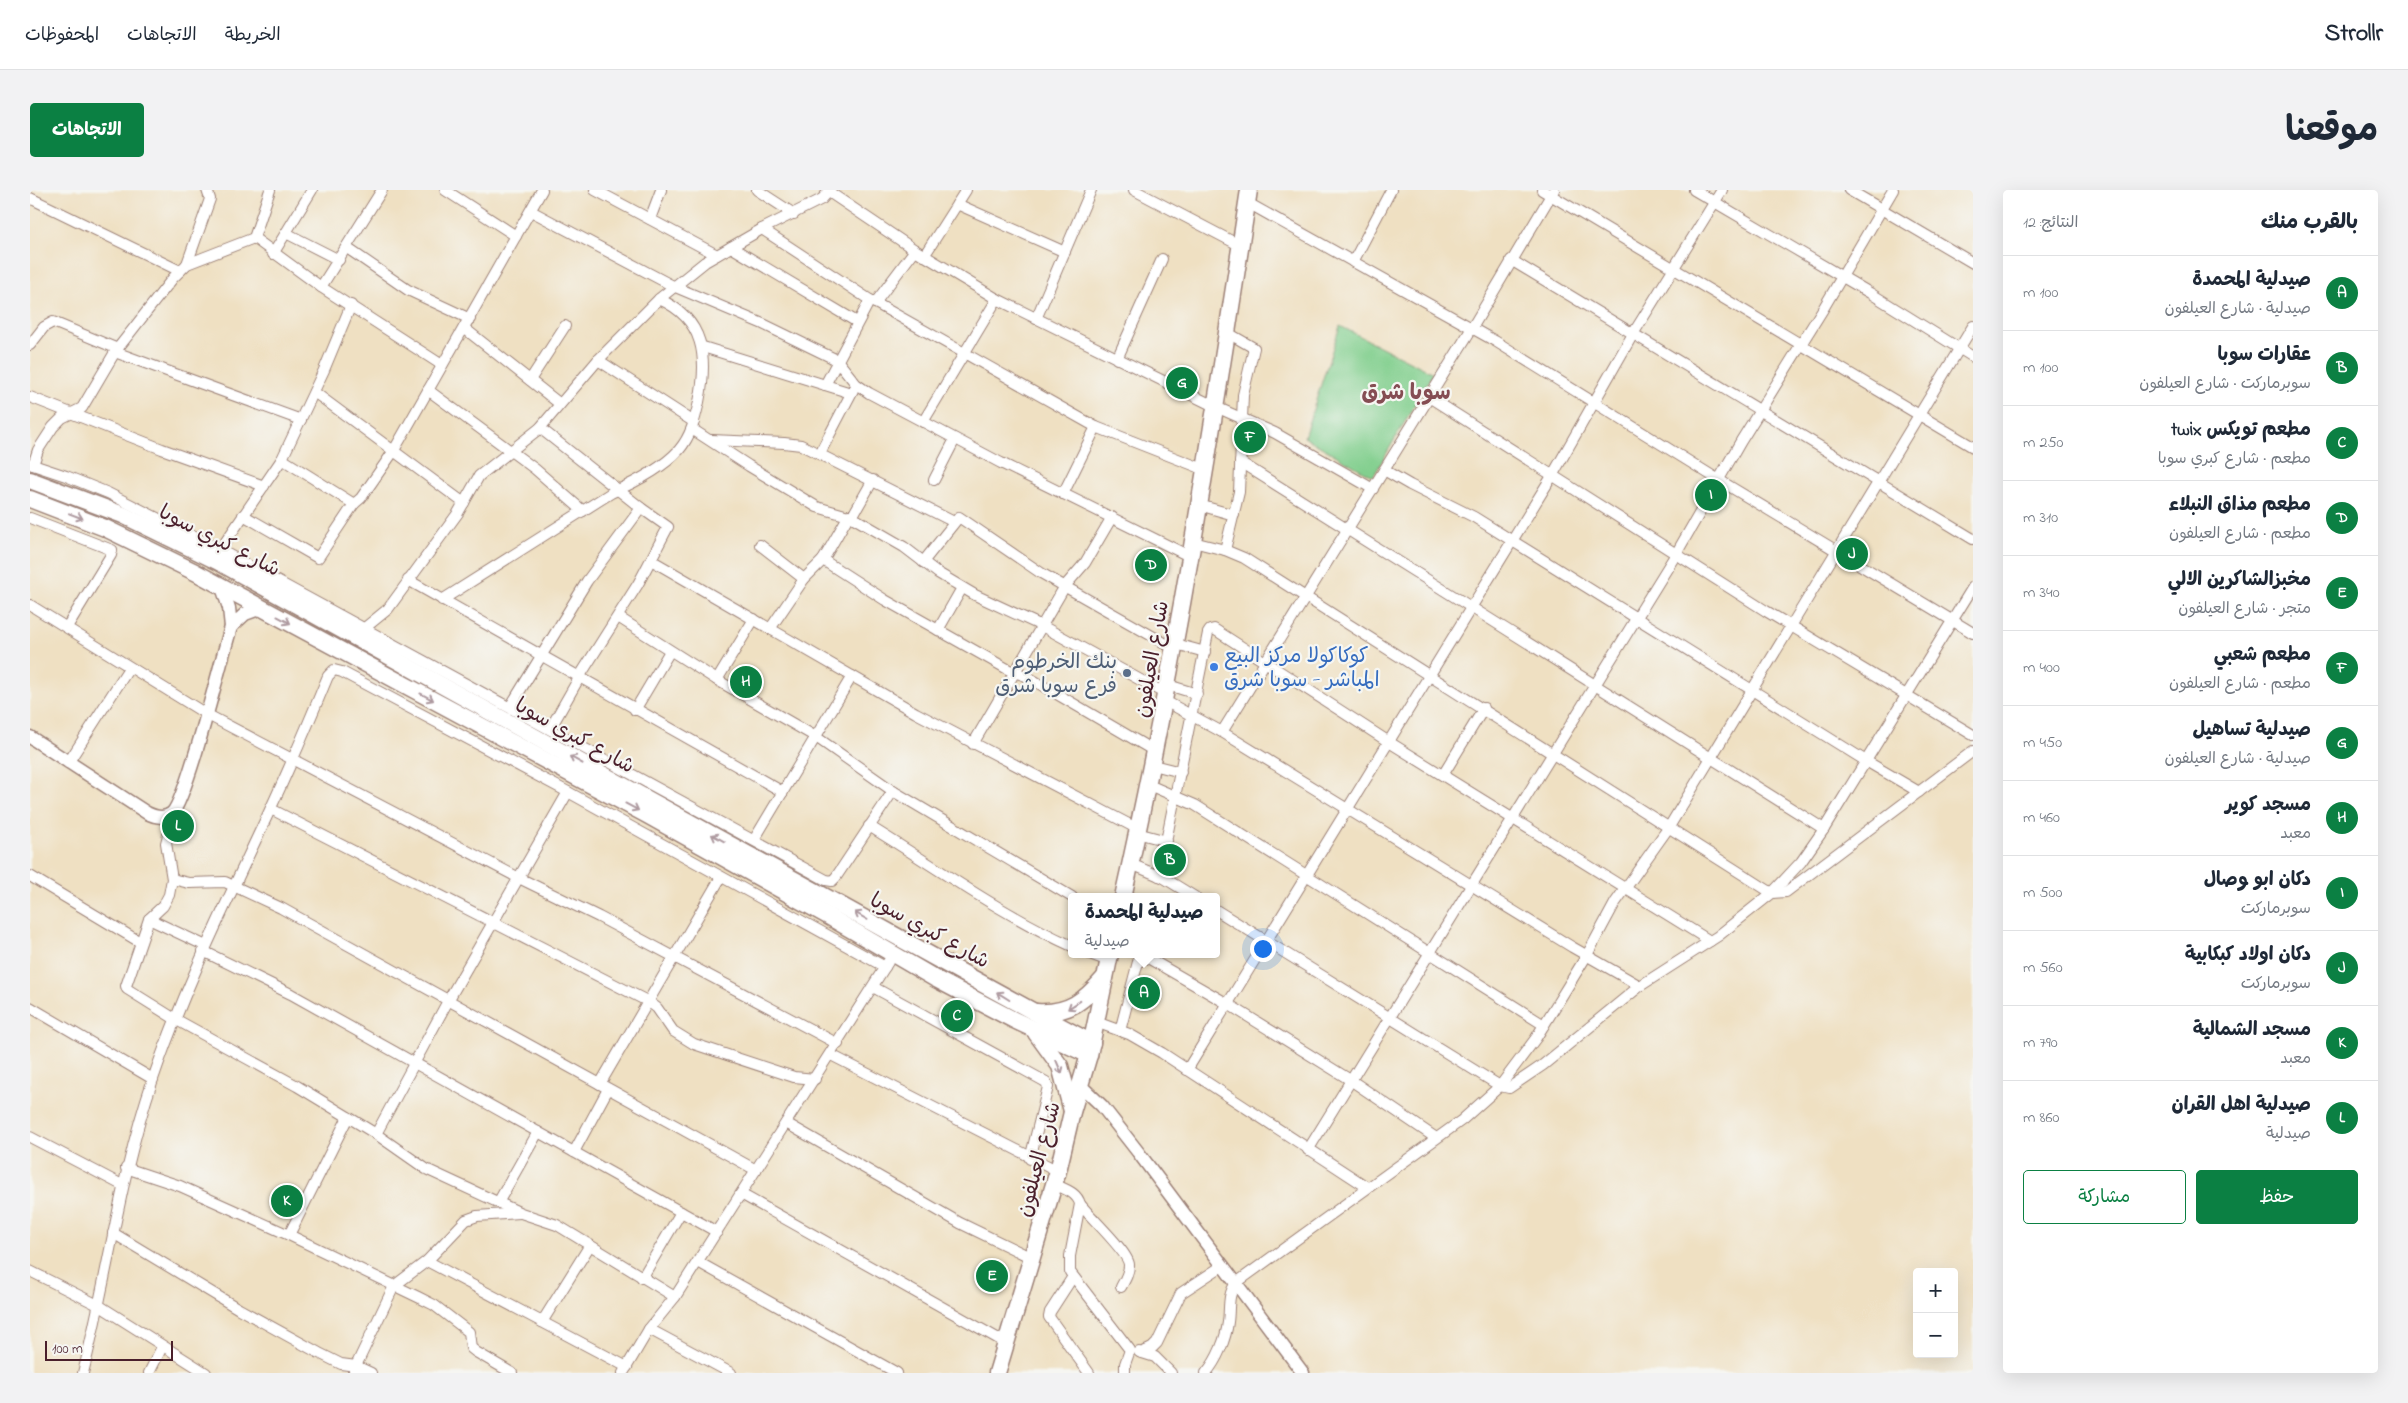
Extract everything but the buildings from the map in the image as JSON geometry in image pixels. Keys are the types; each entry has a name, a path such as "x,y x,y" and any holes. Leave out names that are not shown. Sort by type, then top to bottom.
{"highway":[{"name":"شارع العيلفون","path":"1124,893 1149,784 1206,470 1241,246 1246,195"},
{"name":"شارع كبري سوبا","path":"31,466 360,633 832,908 889,961 1033,1029 1091,1049"},
{"name":"شارع كبري سوبا","path":"30,499 105,528 222,586 647,815 1032,1012 1091,1049"},
{"name":"شارع العيلفون","path":"997,1373 1056,1178 1072,1112 1081,1086 1091,1049 1108,964"},
{"path":"1032,1012 1067,1010 1085,997 1108,964"},
{"path":"1033,1029 1060,1066 1072,1112"}],"street":[{"path":"207,190 210,199 183,268 117,350 82,408 58,422 31,466 66,476 108,493 220,550 360,633 510,707 826,880 832,881 893,791"},
{"path":"30,198 183,268 254,238 270,190"},
{"path":"273,254 312,190"},
{"path":"322,287 382,190"},
{"path":"446,190 516,236"},
{"path":"242,515 318,558 354,504 361,498 393,452 542,190"},
{"path":"596,190 717,255"},
{"path":"650,219 661,190"},
{"path":"757,190 794,214"},
{"path":"825,385 857,322 872,302 920,253 966,190"},
{"path":"1036,319 1091,190"},
{"path":"1134,190 1241,246"},
{"path":"1353,262 1391,190"},
{"path":"1694,190 1841,277 1870,292 1973,356"},
{"path":"1187,1070 1552,476 1633,334 1722,190"},
{"path":"1849,190 1973,263"},
{"path":"1308,1150 1352,1081 1470,884 1676,554 1893,190"},
{"path":"360,633 388,610 464,503 482,473 512,452 540,428 598,360 659,299 673,286 717,255 762,229 794,214 830,191 920,253 997,298 1216,407 1274,433 1372,489"},
{"path":"1222,732 1307,598 1472,328 1549,192 1800,346 1973,447"},
{"path":"1246,195 1353,262 1472,328 1973,633"},
{"path":"957,204 1065,252"},
{"path":"530,211 673,286 763,324 837,360 856,384 955,440 1063,494 1112,517 1192,549 1225,550 1244,558 1484,708 1772,893 1786,892 1973,751"},
{"path":"762,229 872,302 1096,426 1206,470"},
{"path":"286,233 338,260"},
{"path":"254,238 273,254 442,365"},
{"path":"731,247 857,322"},
{"path":"346,248 408,290 470,318"},
{"path":"1118,359 1162,259"},
{"path":"1512,260 1973,539"},
{"path":"923,422 997,298"},
{"path":"442,600 583,511 638,480 678,452 693,426 704,376 703,347 698,335 684,316 673,306 659,299"},
{"path":"220,550 282,458 314,392 351,305"},
{"path":"30,345 44,327 52,322 117,350 301,420"},
{"path":"530,380 565,326"},
{"path":"1206,1373 1217,1357 1227,1329 1230,1293 1236,1283 1462,1120 1500,1086 1544,1025 1587,955 1606,919 1669,827 1973,326"},
{"path":"464,328 560,404"},
{"path":"1225,550 1239,492 1243,395 1254,347 1228,333"},
{"path":"703,347 851,394"},
{"path":"598,360 693,426 710,440 817,508 851,516 904,547 962,588 1042,626 1166,693 1192,716 1222,732 1640,986"},
{"path":"820,453 856,384"},
{"path":"428,390 535,469 583,511"},
{"path":"314,392 464,503"},
{"path":"30,397 162,449 264,486"},
{"path":"1429,397 1676,554 1973,735"},
{"path":"1063,494 1096,426"},
{"path":"540,428 668,527 618,617 579,678 550,729"},
{"path":"710,440 790,443 820,453 954,522"},
{"path":"934,480 955,440"},
{"path":"282,458 354,504"},
{"path":"1240,462 1471,609 1596,683 1710,758 1824,829"},
{"path":"1384,470 1474,517 1513,540 1751,690 1920,792"},
{"path":"770,629 804,579 823,560 874,480"},
{"path":"1200,504 1234,514"},
{"path":"510,707 587,581 641,508"},
{"path":"923,562 958,517 1041,573 1175,646 1205,652"},
{"path":"973,744 1065,586 1086,563 1112,517"},
{"path":"30,518 112,550 111,555 67,627"},
{"path":"760,545 804,579"},
{"path":"651,560 973,744 1138,831 1166,841"},
{"path":"823,560 885,600 1016,673 1026,676 1154,758 1181,772"},
{"path":"408,580 783,792"},
{"path":"222,586 230,612 231,628 190,769 175,809 165,849 172,879 166,903 149,919 126,986 127,989 175,1019 348,1117 426,1169 521,1213 557,1225 675,1297"},
{"path":"1220,912 1500,1086 1504,1088 1514,1086 1595,1024 1640,986 1740,920 1772,893 1801,862 1824,829 1908,695 1973,587"},
{"path":"938,630 962,588"},
{"path":"30,605 206,714 519,878 599,917 838,1044"},
{"path":"231,628 246,614 262,608"},
{"path":"618,617 717,680 816,737 893,791 1068,895"},
{"path":"717,680 754,619"},
{"path":"1159,876 1209,631 1214,629 1388,742 1513,817 1710,941"},
{"path":"636,710 670,651"},
{"path":"68,763 129,668"},
{"path":"83,1373 100,1306 126,1168 153,1078 175,1019 205,949 271,809 328,676 334,670 342,672 568,792 721,877 889,961 698,1262 675,1297 649,1329 625,1370 542,1322 427,1261"},
{"path":"754,840 852,676"},
{"path":"1166,693 1196,694"},
{"path":"1443,775 1484,708"},
{"path":"30,737 150,815 167,816 175,809"},
{"path":"1149,784 1195,805 1544,1025"},
{"path":"376,1134 449,998 568,792"},
{"path":"271,809 650,1002 657,1008 674,1031 694,1044 794,1077 815,1079"},
{"path":"869,826 938,872 1001,909 1068,944"},
{"path":"1131,864 1159,876 1188,893"},
{"path":"30,876 140,942"},
{"path":"574,1152 604,1086 721,877"},
{"path":"172,879 189,883 224,882 234,886 336,937 449,998 756,1170"},
{"path":"149,919 291,994 413,1064 717,1232"},
{"path":"1120,1031 1140,958"},
{"path":"1148,958 1228,1004 1352,1081 1436,1138"},
{"path":"872,987 1046,1082 1048,1087 1030,1159"},
{"path":"30,1006 153,1078"},
{"path":"1096,1022 1120,1031 1162,1053 1367,1187"},
{"path":"830,1055 1030,1159 1056,1178 1074,1193 1080,1204 1128,1258 1129,1271 1122,1287"},
{"path":"1081,1086 1102,1106 1138,1152 1303,1373"},
{"path":"289,1235 348,1117"},
{"path":"786,1123 942,1213 1032,1258"},
{"path":"498,1201 538,1132"},
{"path":"30,1138 122,1185"},
{"path":"126,1168 180,1186 289,1235 434,1305 464,1326 469,1332 470,1342 476,1352 512,1373"},
{"path":"741,1194 1006,1343"},
{"path":"1080,1204 1069,1265 1072,1278 1136,1351 1155,1357 1171,1373"},
{"path":"642,1278 680,1212"},
{"path":"354,1369 394,1286 427,1261 466,1220 477,1216 521,1213"},
{"path":"113,1233 239,1309 319,1353 341,1364 371,1373"},
{"path":"542,1322 590,1245"},
{"path":"698,1262 897,1373"},
{"path":"1125,1373 1125,1364 1136,1351 1155,1346 1181,1294 1222,1266"},
{"path":"30,1271 100,1306 162,1347 206,1373"},
{"path":"1072,1278 1050,1312 1049,1317 1089,1373"},
{"path":"649,1329 731,1373"},
{"path":"149,1373 162,1347"}],"green space":[{"path":"1340,326 1433,373 1373,477 1304,437"}],"place":[{"name":"صيدلية تساهيل","path":"1182,383"},
{"name":"مطعم شعبي","path":"1250,437"},
{"name":"دكان ابو وصال","path":"1711,495"},
{"name":"دكان اولاد كبكابية","path":"1852,554"},
{"name":"مطعم مذاق النبلاء","path":"1151,565"},
{"name":"كوكاكولا مركز البيع المباشر - سوبا شرق","path":"1214,667"},
{"name":"بنك الخرطوم فرع سوبا شرق","path":"1127,673"},
{"name":"مسجد كوير","path":"746,682"},
{"name":"صيدلية اهل القران","path":"178,826"},
{"name":"عقارات سوبا","path":"1170,860"},
{"name":"صيدلية المحمدة","path":"1144,993"},
{"name":"مطعم تويكس twix","path":"957,1016"},
{"name":"مسجد الشمالية","path":"287,1201"},
{"name":"مخبزالشاكرين الالي","path":"992,1276"}],"district":[{"name":"سوبا شرق","path":"1406,391"}]}
